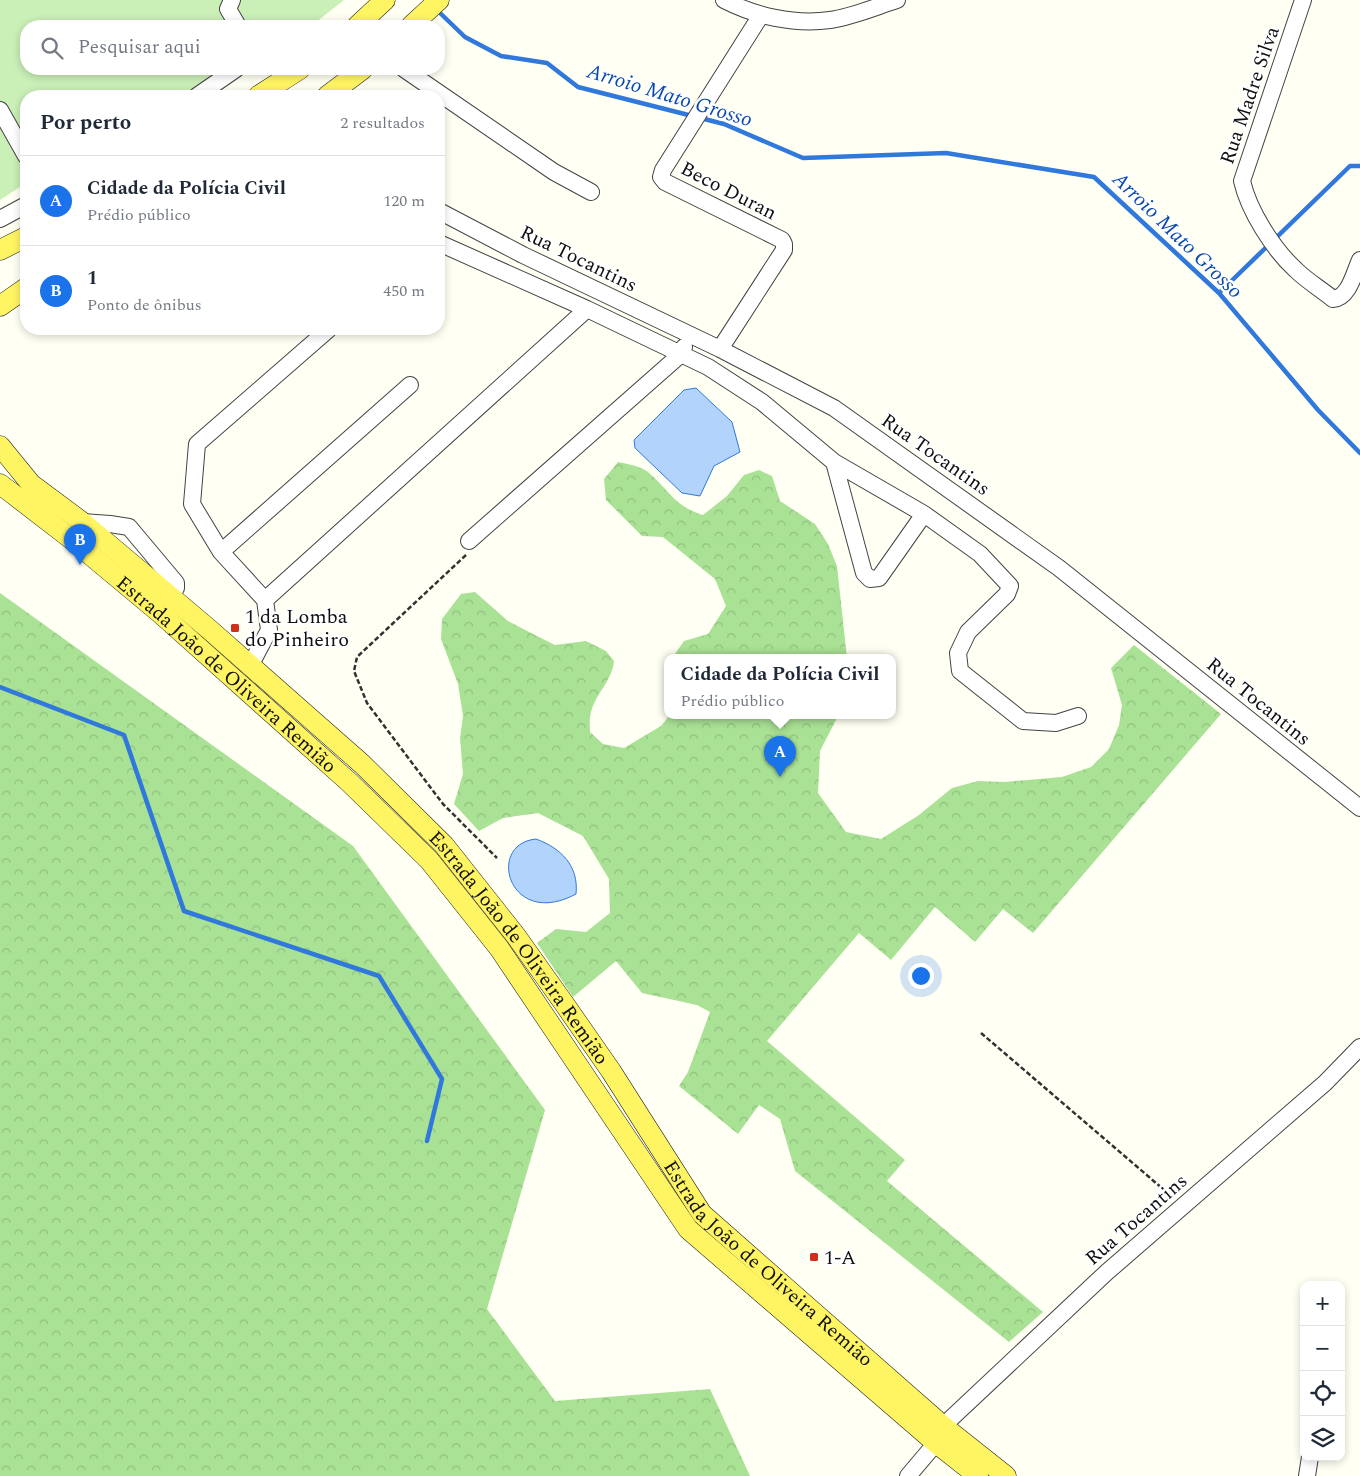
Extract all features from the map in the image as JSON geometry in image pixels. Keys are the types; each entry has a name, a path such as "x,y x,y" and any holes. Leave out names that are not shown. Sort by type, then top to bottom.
{"main road":[{"path":"363,20 385,0"},
{"path":"418,20 439,0"},
{"path":"267,90 291,75"},
{"path":"335,90 356,75"},
{"path":"0,250 20,240"},
{"path":"3,305 20,292"},
{"name":"Estrada João de Oliveira Remião","path":"0,446 31,484 82,522 165,605 429,860 499,948 688,1229 940,1435 1006,1476"},
{"name":"Estrada João de Oliveira Remião","path":"0,484 70,538 250,666 362,764 444,846 516,936 563,1002 611,1071 702,1214 940,1435 978,1476"}],"street":[{"path":"232,0 228,9 234,20"},
{"path":"724,0 761,14 800,22 830,20 896,0"},
{"name":"Rua Madre Silva","path":"1303,0 1242,181 1257,220 1295,270 1333,299 1340,298 1345,294 1360,260"},
{"name":"Beco Duran","path":"720,349 784,250 784,244 782,240 665,182 661,177 663,170 761,14"},
{"path":"206,90 227,75"},
{"path":"413,75 435,90"},
{"path":"445,97 554,172 591,192"},
{"path":"0,110 20,145"},
{"path":"0,219 20,208"},
{"name":"Rua Tocantins","path":"445,215 523,255 690,334 834,408 1051,562 1360,808"},
{"path":"445,246 588,309 708,367 762,402 834,462 924,514 980,554 1010,586 1008,594 968,632 958,653 960,670 1023,721 1056,723 1078,716"},
{"path":"265,600 588,309"},
{"path":"470,541 680,354 690,334"},
{"path":"250,666 268,630 265,600 221,552 192,504 197,444 322,335"},
{"path":"221,552 410,386"},
{"path":"834,462 864,573 870,579 879,578 924,514"},
{"path":"82,522 129,527 176,583 176,588 165,605"},
{"name":"Rua Tocantins","path":"908,1476 940,1435 1107,1272 1325,1083 1360,1047"},
{"path":"1307,1476 1309,1461"}],"path":[{"path":"470,541 469,553 357,657 354,671 368,704 443,804 497,858"},
{"path":"981,1033 1170,1196"}],"green space":[{"path":"0,0 344,0 319,20 20,20 20,75 243,75 220,90 20,90 20,187 0,200"},
{"path":"618,462 645,470 672,497 693,512 703,515 727,496 744,475 759,470 772,476 780,501 815,524 828,544 837,566 847,654 675,654 684,641 708,634 726,606 715,579 663,537 642,536 606,500 604,479"},
{"path":"475,592 508,621 555,645 586,641 606,651 614,661 613,668 590,714 590,732 603,744 624,748 661,726 667,719 836,719 820,751 818,793 846,832 881,839 919,815 952,788 978,781 1004,782 1062,777 1091,767 1109,749 1119,725 1122,705 1111,668 1134,645 1221,714 1033,933 1003,909 975,942 935,907 891,960 859,933 767,1041 905,1160 887,1181 1043,1312 1009,1342 795,1171 780,1119 759,1105 738,1134 679,1086 688,1072 710,1012 697,1005 642,993 616,961 573,997 537,943 556,929 586,932 610,913 609,879 583,836 538,813 503,818 479,831 454,804 463,774 460,738 463,716 458,684 441,639 442,619 461,594"},
{"path":"0,593 353,846 545,1110 487,1309 555,1401 710,1389 750,1476 0,1476"}],"water":[{"path":"696,388 732,422 740,452 714,466 700,496 682,493 635,448 634,440 684,390"},
{"path":"536,839 553,847 566,859 575,875 576,894 553,902 534,901 520,894 512,882 509,868 511,855 520,844"}],"waterway":[{"name":"Arroio Mato Grosso","path":"439,12 465,37 501,56 547,63 578,87 724,124 803,158 946,153 1094,177 1219,293 1318,410 1360,453"},
{"path":"1219,293 1350,166 1360,166"},
{"path":"0,687 124,735 184,911 379,976 442,1079 427,1141"}],"place":[{"name":"1","path":"80,565"},
{"name":"1 da Lomba do Pinheiro","path":"235,628"},
{"name":"Cidade da Polícia Civil","path":"780,777"},
{"name":"1-A","path":"814,1257"}]}
